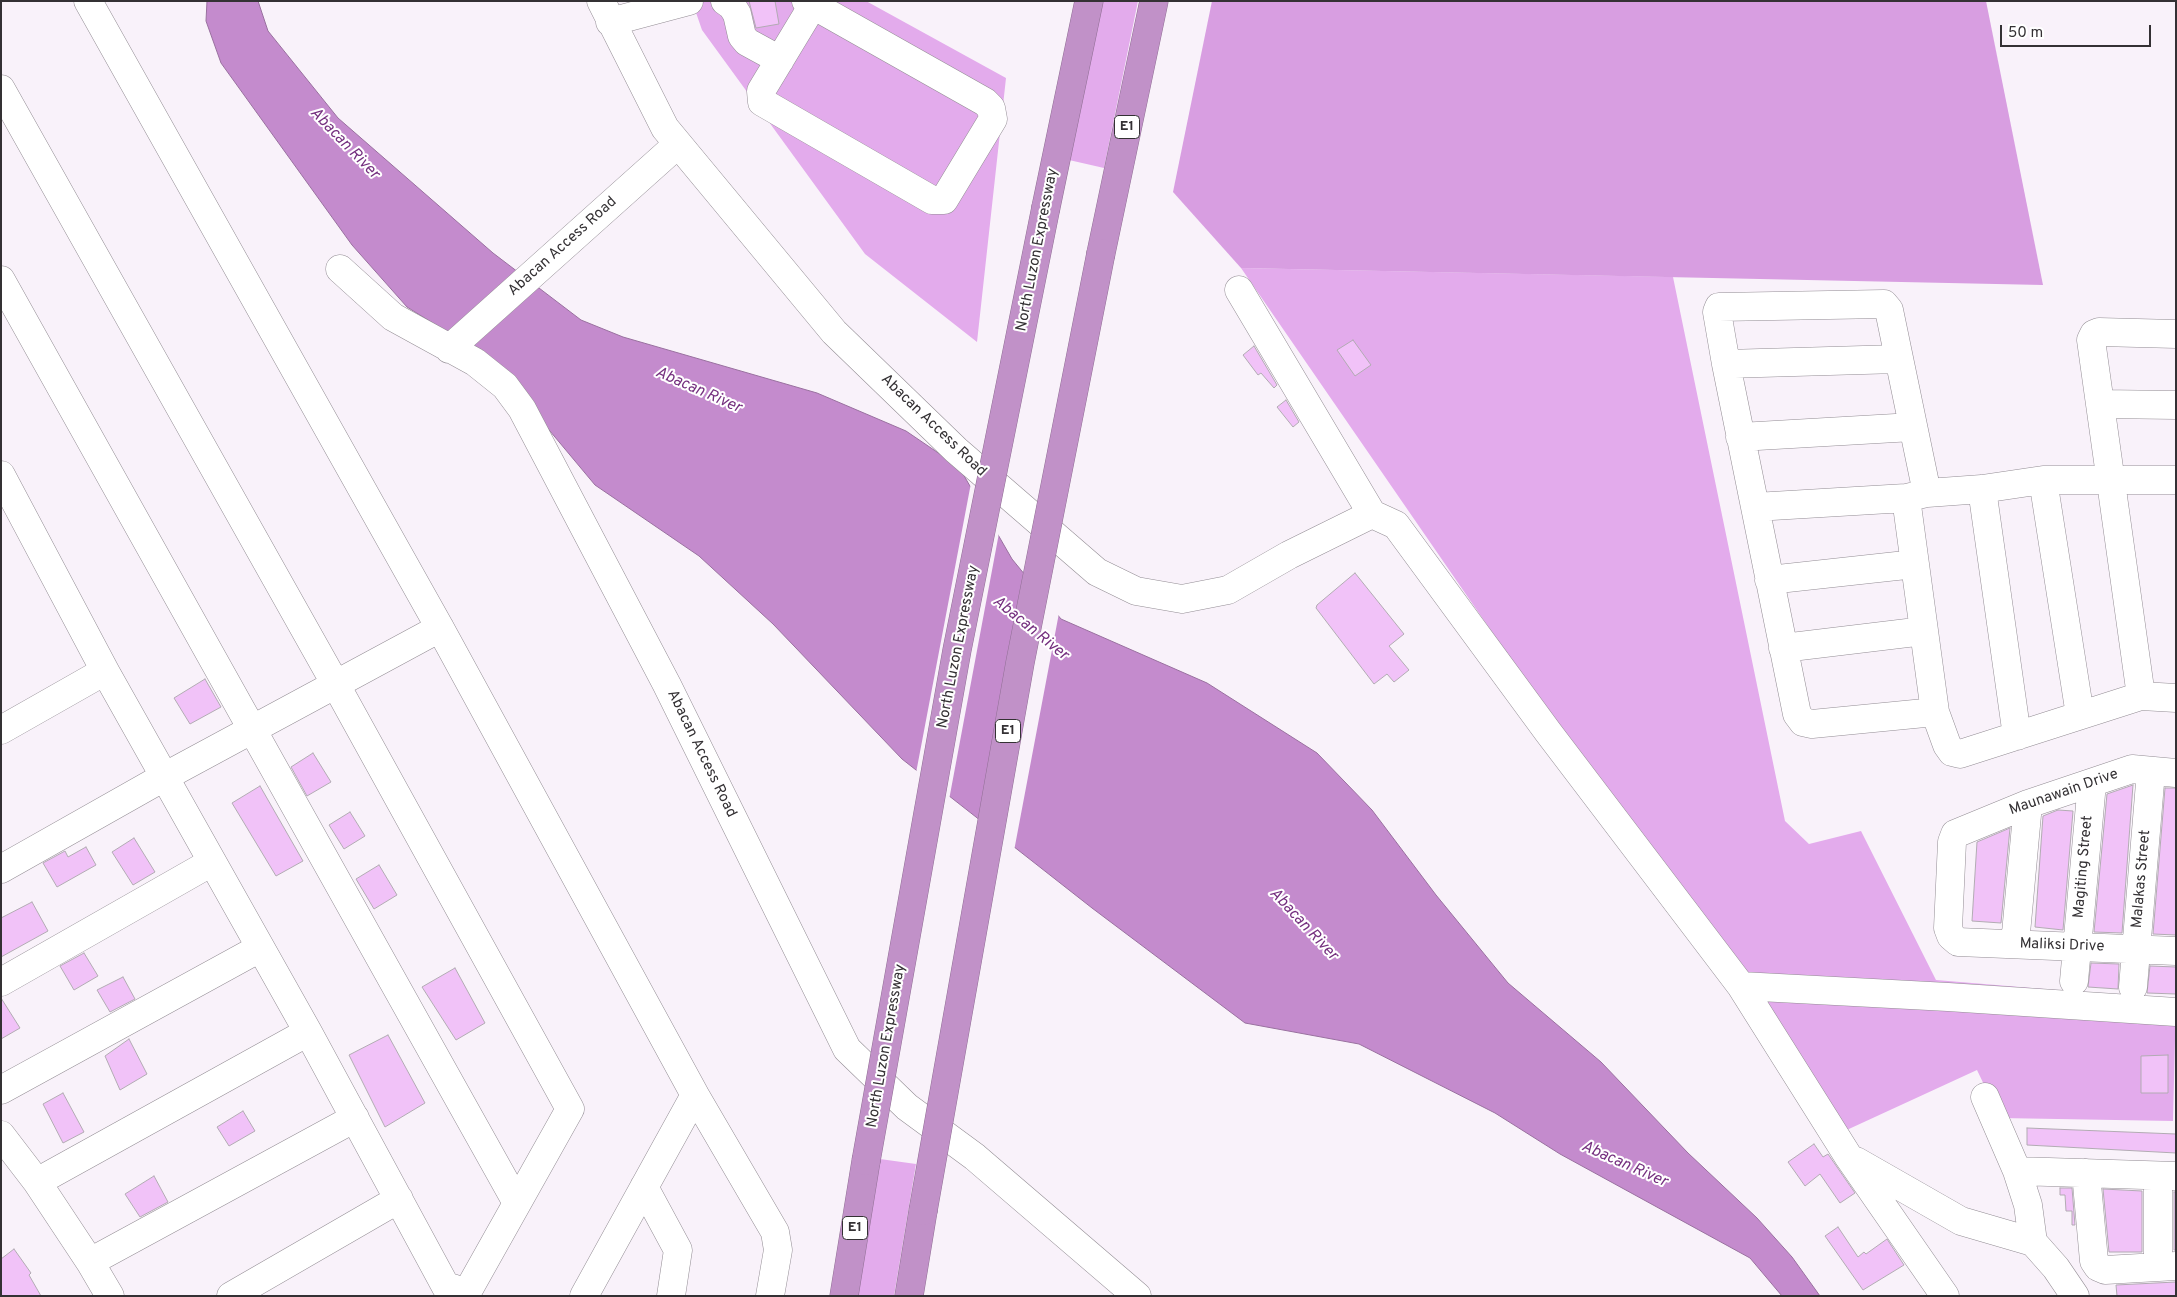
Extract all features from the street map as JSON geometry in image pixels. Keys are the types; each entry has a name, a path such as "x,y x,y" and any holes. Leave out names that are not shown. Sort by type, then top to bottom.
{"highway":[{"name":"North Luzon Expressway","path":"844,1296 866,1161 957,650 1089,1"},
{"name":"E1","path":"909,1296 1020,663 1101,253 1154,1"}],"street":[{"path":"88,1 440,628 695,1095 775,1232 778,1250 770,1296"},
{"path":"606,12 689,1"},
{"path":"725,1 732,6 737,14 742,36 747,42 780,60"},
{"path":"809,3 985,102 991,108 993,119 944,200 932,200 765,106 760,98 761,90 780,60 809,3"},
{"name":"Abacan Access Road","path":"606,12 665,128 834,332 956,450 1097,572 1136,591 1182,599 1228,590 1289,555 1372,514"},
{"path":"1,89 336,685 570,1108 517,1203 451,1294 308,1032 105,671 1,475"},
{"name":"Abacan Access Road","path":"452,346 678,144"},
{"name":"Abacan Access Road","path":"340,269 393,317 452,346 476,362 505,386 522,409 667,685 847,1049 907,1107 975,1158 1137,1296"},
{"path":"1,280 254,729 517,1203"},
{"path":"1239,290 1372,514 1385,518 1396,525 1554,740 1741,986 1848,1156 1945,1296"},
{"path":"1936,712 1812,724 1803,722 1797,714 1726,364 1717,312 1719,307 1724,305 1884,304 1889,310 1913,426 1917,495 1915,564 1924,631 1936,712 1947,745 1952,752 1960,754 2142,696 2176,698"},
{"path":"2142,696 2091,340 2094,334 2099,332 2176,334"},
{"path":"1726,364 1898,359"},
{"path":"2101,404 2176,405"},
{"path":"1740,437 1913,426"},
{"path":"1754,507 1982,489 2043,480 2176,480"},
{"path":"2043,480 2080,715"},
{"path":"1982,489 2018,736"},
{"path":"1770,580 1915,564"},
{"path":"1,869 164,777 440,628"},
{"path":"1783,648 1924,631"},
{"path":"3,726 105,671"},
{"name":"Maunawain Drive","path":"1951,936 1948,928 1952,842 1955,834 2028,804 2132,770 2164,772"},
{"name":"Malakas Street","path":"2134,987 2137,949 2164,772"},
{"name":"Magiting Street","path":"2074,981 2092,783"},
{"path":"2015,944 2028,804"},
{"path":"1,982 212,862"},
{"name":"Maliksi Drive","path":"1951,936 1958,942 2176,951"},
{"path":"1,1090 260,948"},
{"path":"1741,986 2176,1012"},
{"path":"36,1182 308,1032"},
{"path":"584,1296 695,1095"},
{"path":"1984,1097 2017,1171 2028,1204 2033,1242"},
{"path":"90,1262 355,1118"},
{"path":"1,1135 36,1182 90,1262 110,1296"},
{"path":"1848,1156 1960,1221 2033,1242 2056,1268 2075,1296"},
{"path":"2017,1171 2086,1173 2167,1176 2167,1266 2105,1270 2094,1262 2086,1173"},
{"path":"644,1187 678,1250 671,1296"},
{"path":"231,1296 399,1198"}],"shaded area":[{"path":"692,1 866,1 1006,78 977,342 865,254 702,30"},
{"path":"1102,1 1138,1 1104,168 1069,160"},
{"path":"1212,1 1986,1 2043,285 1241,268 1173,192"},
{"path":"1241,268 1673,277 1785,821 1809,844 1861,831 1936,980 2176,1000 2173,1121 2000,1118 1977,1070 1838,1134"},
{"path":"880,1159 916,1164 894,1296 857,1296"}],"water":[{"name":"Abacan River","path":"207,1 258,1 268,31 338,118 493,253 581,320 623,337 817,393 906,431 959,467 1012,559 1061,619 1207,683 1317,753 1372,810 1436,895 1508,983 1601,1062 1688,1153 1757,1218 1792,1257 1820,1296 1782,1296 1750,1258 1560,1154 1495,1113 1359,1044 1245,1023 1092,908 902,759 773,624 699,556 595,485 489,358 407,307 352,245 221,63 206,21"}],"pier":[{"path":"971,483 999,533 949,800 916,773"},
{"path":"1027,574 1059,613 1014,851 981,824"}],"building":[{"path":"749,1 775,1 779,24 756,28"},
{"path":"1353,340 1371,365 1355,376 1337,350"},
{"path":"1254,346 1277,385 1274,388 1261,373 1258,375 1243,355"},
{"path":"1286,400 1299,422 1293,427 1277,407"},
{"path":"1355,573 1404,634 1389,646 1409,670 1394,682 1387,674 1374,684 1316,608 1317,605"},
{"path":"205,679 221,707 190,724 174,698"},
{"path":"313,753 331,782 307,796 291,767"},
{"path":"2133,785 2122,933 2094,932 2107,794"},
{"path":"260,786 303,861 276,876 232,803"},
{"path":"2165,788 2176,788 2176,935 2153,934"},
{"path":"2058,810 2073,811 2063,930 2035,927 2043,816"},
{"path":"350,812 365,836 344,849 329,825"},
{"path":"2010,828 2001,923 1972,921 1977,842"},
{"path":"134,838 155,872 133,885 112,852"},
{"path":"86,847 96,865 57,887 43,863 65,851 68,857"},
{"path":"379,865 397,895 374,909 356,879"},
{"path":"32,902 48,931 1,957 1,918"},
{"path":"84,953 98,976 74,990 60,966"},
{"path":"2091,963 2119,964 2118,989 2088,987"},
{"path":"2150,966 2176,967 2176,994 2147,993"},
{"path":"455,968 485,1023 456,1040 422,987"},
{"path":"123,977 135,999 110,1012 97,990"},
{"path":"1,998 20,1028 1,1039"},
{"path":"388,1035 425,1103 385,1127 349,1055"},
{"path":"129,1039 147,1074 120,1090 105,1056"},
{"path":"2168,1055 2168,1093 2141,1093 2141,1056"},
{"path":"63,1093 84,1132 63,1143 43,1104"},
{"path":"243,1111 255,1131 229,1146 217,1127"},
{"path":"2027,1128 2176,1134 2176,1153 2027,1145"},
{"path":"1814,1144 1823,1157 1828,1154 1855,1193 1840,1203 1820,1174 1805,1186 1788,1162"},
{"path":"154,1176 168,1202 140,1217 125,1194"},
{"path":"2060,1188 2072,1188 2075,1225 2072,1225 2072,1211 2066,1211 2065,1195 2060,1195"},
{"path":"2103,1189 2142,1191 2142,1252 2109,1252"},
{"path":"2174,1192 2176,1192 2176,1250 2174,1250"},
{"path":"1838,1227 1858,1257 1864,1252 1866,1254 1887,1239 1904,1265 1863,1290 1825,1236"},
{"path":"14,1249 31,1273 29,1275 41,1296 1,1296 1,1259"},
{"path":"2176,1282 2176,1296 2117,1296 2116,1285"}]}
